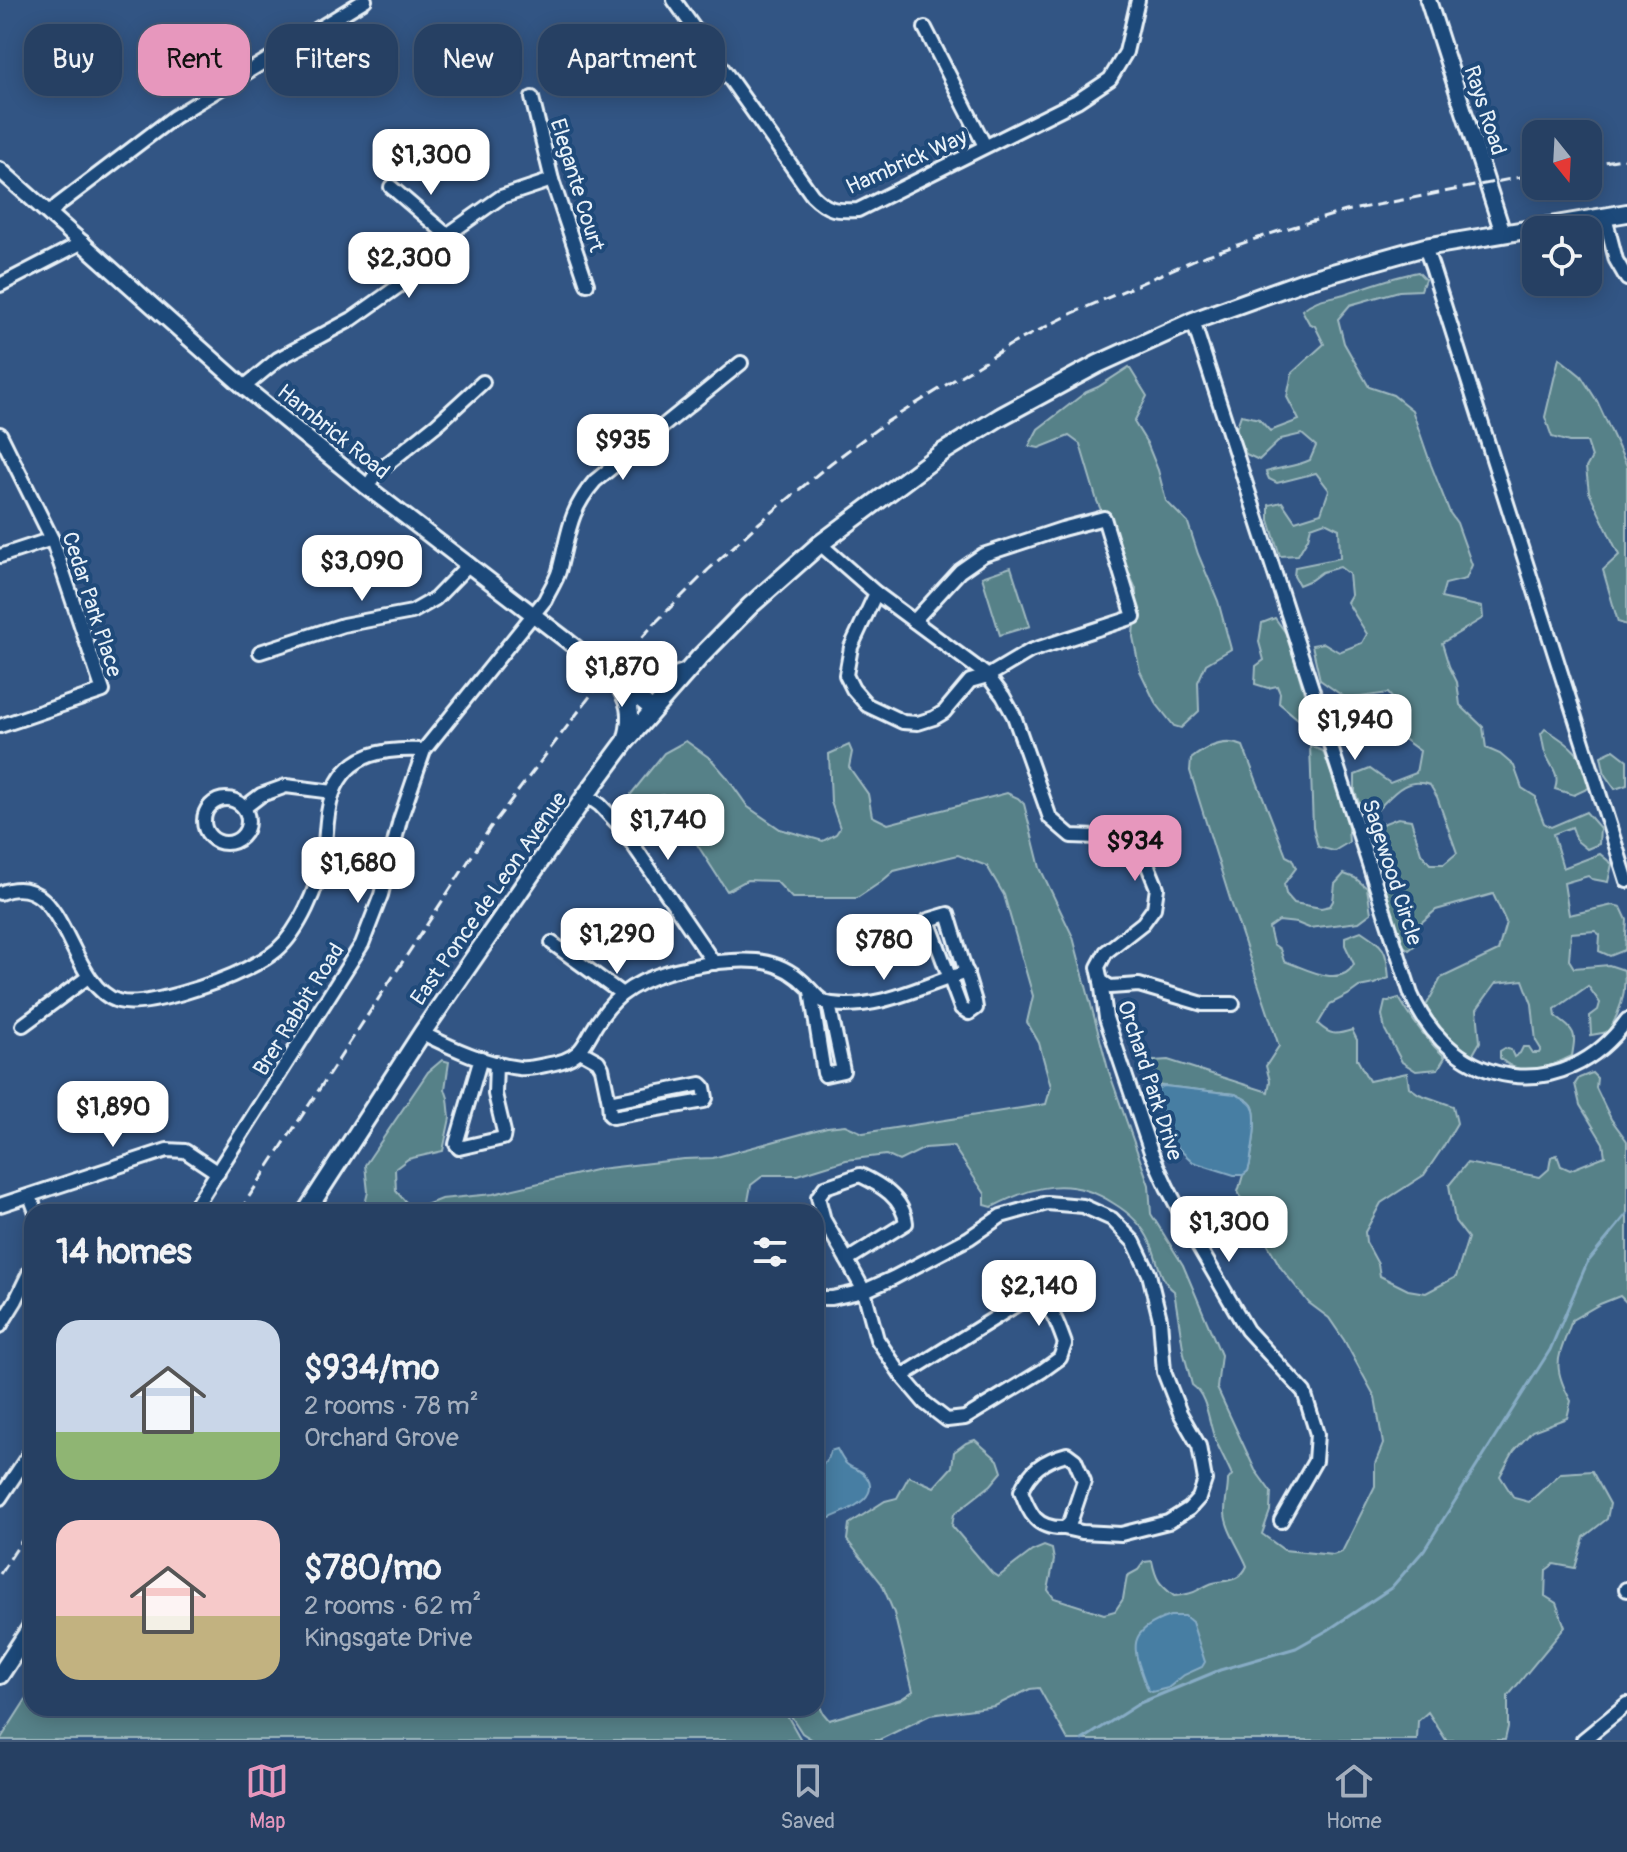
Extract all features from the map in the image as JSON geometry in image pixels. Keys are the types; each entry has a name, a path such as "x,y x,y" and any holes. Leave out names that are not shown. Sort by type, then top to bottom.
{"main road":[{"name":"East Ponce de Leon Avenue","path":"311,1204 422,1033 626,741 685,673 750,606 820,544 943,452 1000,417 1098,364 1193,321 1304,281 1425,247 1627,213"},
{"path":"616,679 645,684 685,673"},
{"path":"616,679 631,709 631,726 626,741"},
{"path":"0,1675 24,1638"}],"street":[{"path":"50,214 174,117 365,0"},
{"name":"Hambrick Way","path":"674,0 812,195 823,206 837,210 858,210 1077,101 1110,79 1126,52 1138,0"},
{"name":"Rays Road","path":"1428,0 1503,233"},
{"path":"925,28 985,146"},
{"name":"Elegante Court","path":"532,98 552,180 587,284"},
{"name":"Hambrick Road","path":"0,170 244,387 653,710"},
{"path":"244,387 278,359 352,319 400,285 447,235 501,197 552,180"},
{"path":"391,187 447,235"},
{"path":"1605,217 1616,260 1627,279"},
{"path":"0,285 83,242"},
{"path":"1425,247 1627,881"},
{"name":"Sagewood Circle","path":"1193,321 1419,1013 1441,1042 1461,1058 1485,1070 1512,1076 1559,1072 1590,1058 1616,1035 1627,1020"},
{"name":"Brer Rabbit Road","path":"197,1204 362,944 381,895 400,820 424,750 545,600 558,575 571,518 584,493 741,363"},
{"path":"367,487 377,472 483,382"},
{"name":"Cedar Park Place","path":"0,434 52,539 103,691 0,726"},
{"path":"876,593 851,647 846,675 867,705 903,722 918,723 934,718 944,712 970,681 988,676 1030,651 1134,617 1104,518 983,555 960,571 914,621"},
{"path":"0,556 52,539"},
{"path":"820,544 876,593 988,676 1014,716 1050,818 1071,836 1098,837 1125,831 1137,839 1157,888 1154,908 1143,923 1106,952 1098,967 1101,981 1110,987 1139,985 1203,1004 1233,1004"},
{"path":"260,652 343,625 412,612 435,599 469,564"},
{"path":"0,893 10,889 27,890 45,899 88,977 117,1001 157,1000 188,991 245,970 278,949 299,922 313,895 323,861 333,792 345,773 365,756 397,749 424,750"},
{"path":"244,808 261,795 286,786 333,792"},
{"path":"586,795 621,827 714,963"},
{"path":"948,914 975,1002 976,1008 969,1013 961,1008 949,977 928,920 948,914"},
{"path":"552,943 622,994"},
{"path":"422,1033 496,1063 531,1068 566,1061 580,1051 603,1013 622,994 660,973 745,959 763,960 783,967 829,1004 875,1003 967,972"},
{"path":"23,1025 88,977"},
{"name":"Orchard Park Drive","path":"1101,981 1106,1018 1151,1152 1167,1187 1247,1330 1304,1392 1317,1434 1315,1461 1281,1521"},
{"path":"811,991 825,1075 843,1071 829,1004"},
{"path":"580,1051 598,1061 602,1068 610,1115 613,1117 704,1101 706,1098 701,1084 609,1102"},
{"path":"481,1058 456,1144 459,1148 503,1138 495,1094 496,1063"},
{"path":"0,1205 167,1150 185,1151 218,1173"},
{"path":"820,1204 818,1197 825,1187 860,1175 882,1185 905,1216 906,1223 847,1260"},
{"path":"30,1196 33,1204"},
{"path":"824,1298 864,1291 969,1238 1001,1216 1047,1203 1083,1206 1112,1219 1134,1242 1149,1274 1160,1319 1164,1372 1180,1413 1199,1446 1205,1480 1199,1498 1189,1509 1168,1522 1121,1534 1053,1529 1039,1523 1029,1512 1021,1491 1028,1475 1051,1459 1067,1454 1075,1460 1084,1481 1070,1523 1064,1528"},
{"path":"824,1220 864,1291 877,1339 902,1376 925,1403 947,1420 965,1418 1042,1371 1060,1358 1065,1344 1045,1303 1037,1297 1028,1298 902,1376"},
{"path":"0,1326 24,1284"},
{"path":"0,1498 24,1462"},
{"path":"1583,1740 1627,1704"}],"green space":[{"path":"1418,272 1425,279 1421,290 1399,291 1350,305 1338,319 1344,343 1369,387 1393,395 1412,410 1472,565 1466,579 1445,584 1441,598 1482,607 1483,618 1442,643 1457,682 1460,705 1483,727 1486,748 1500,754 1514,766 1522,788 1536,797 1544,823 1551,827 1586,812 1600,828 1599,844 1587,849 1577,841 1572,827 1553,834 1563,868 1600,854 1612,864 1608,882 1588,876 1564,883 1569,915 1613,905 1621,907 1627,920 1625,950 1610,956 1599,951 1600,935 1595,931 1571,933 1569,960 1574,968 1609,965 1624,970 1622,1002 1608,1032 1591,1035 1590,1016 1598,1010 1600,1003 1588,986 1555,1009 1556,1017 1573,1033 1572,1056 1536,1069 1517,1069 1500,1058 1500,1051 1505,1048 1511,1050 1514,1057 1523,1047 1529,1047 1533,1053 1539,1053 1541,1049 1536,1041 1532,1004 1523,980 1496,983 1477,1009 1480,1042 1472,1056 1440,1030 1426,1006 1441,978 1498,951 1506,922 1493,894 1436,910 1416,927 1419,942 1409,950 1400,943 1386,890 1390,872 1388,850 1376,845 1372,838 1377,826 1398,818 1411,820 1421,853 1430,864 1444,864 1457,853 1430,785 1405,785 1374,813 1362,810 1355,792 1355,775 1370,769 1390,783 1416,773 1420,751 1402,738 1389,741 1384,732 1401,708 1388,693 1347,699 1320,680 1312,645 1324,643 1339,652 1362,643 1367,634 1347,602 1351,595 1349,574 1340,567 1322,572 1299,585 1294,576 1295,567 1340,558 1339,529 1325,522 1311,527 1298,555 1280,556 1269,520 1269,505 1282,502 1295,521 1321,513 1329,490 1316,473 1277,483 1269,479 1266,472 1310,460 1316,446 1302,434 1281,439 1259,460 1246,454 1235,432 1241,415 1259,419 1270,431 1299,420 1287,397 1292,373 1324,344 1302,310 1322,299"},
{"path":"1559,358 1581,376 1597,401 1627,466 1627,625 1618,622 1603,570 1619,555 1589,492 1586,468 1592,457 1587,442 1569,442 1552,437 1545,417"},
{"path":"1129,367 1147,396 1134,422 1158,470 1166,501 1188,523 1218,601 1231,649 1206,664 1198,682 1199,711 1181,728 1174,726 1155,702 1140,671 1133,637 1136,589 1097,501 1080,444 1069,436 1039,448 1029,446 1038,429 1086,392"},
{"path":"1011,567 1030,626 1000,635 982,577"},
{"path":"1275,618 1288,636 1309,711 1298,719 1279,703 1277,686 1268,688 1255,684 1256,666 1264,660 1259,642 1262,623"},
{"path":"1545,729 1576,752 1591,787 1574,795 1555,789 1556,775 1545,753 1541,734"},
{"path":"686,741 711,759 748,807 780,829 823,841 840,828 831,802 829,754 849,745 852,752 849,767 868,794 872,816 888,824 1007,793 1024,804 1040,868 1073,937 1108,1069 1149,1185 1151,1214 1183,1265 1221,1355 1217,1388 1255,1470 1271,1492 1270,1511 1262,1534 1284,1550 1333,1555 1342,1552 1375,1486 1375,1464 1383,1444 1375,1397 1344,1340 1329,1318 1309,1303 1281,1268 1238,1192 1250,1163 1255,1124 1252,1105 1235,1094 1155,1085 1154,1061 1168,1060 1268,1092 1270,1081 1266,1066 1279,1046 1190,771 1191,759 1216,745 1229,743 1243,746 1286,856 1292,859 1296,868 1284,884 1286,894 1294,903 1321,908 1330,906 1335,884 1344,874 1367,888 1371,913 1359,922 1309,928 1279,921 1269,928 1273,944 1280,949 1284,961 1331,976 1348,972 1354,964 1345,945 1345,937 1361,931 1375,941 1385,954 1389,978 1359,987 1330,1004 1318,1024 1334,1033 1352,1030 1357,1040 1357,1059 1369,1081 1407,1073 1409,1087 1419,1094 1453,1106 1457,1123 1424,1175 1381,1203 1365,1232 1380,1276 1408,1290 1426,1293 1456,1277 1468,1238 1455,1221 1449,1185 1467,1163 1540,1177 1549,1169 1551,1157 1557,1155 1561,1166 1570,1170 1605,1156 1603,1143 1580,1105 1575,1084 1579,1078 1592,1073 1597,1078 1596,1088 1611,1119 1627,1141 1627,1303 1620,1296 1572,1320 1559,1360 1560,1378 1571,1401 1567,1418 1532,1431 1514,1451 1500,1476 1514,1498 1529,1502 1561,1473 1592,1471 1610,1504 1607,1519 1584,1537 1575,1568 1554,1564 1546,1570 1545,1596 1556,1603 1565,1627 1508,1696 1505,1740 1446,1740 1428,1712 1418,1721 1417,1740 1068,1740 1039,1688 1030,1689 995,1706 930,1715 879,1740 813,1740 802,1733 791,1716 824,1714 829,1720 901,1699 913,1691 894,1613 882,1584 847,1540 849,1524 885,1501 897,1498 909,1476 934,1487 952,1467 954,1452 966,1443 975,1440 998,1460 1002,1472 991,1485 954,1514 952,1526 998,1577 1032,1551 1044,1546 1052,1549 1054,1560 1048,1590 1054,1598 1104,1614 1115,1611 1123,1599 1127,1576 1144,1562 1152,1561 1159,1581 1174,1596 1233,1579 1241,1575 1247,1566 1226,1518 1228,1480 1232,1475 1215,1439 1204,1402 1192,1385 1174,1291 1165,1281 1150,1242 1139,1225 1119,1207 1097,1195 1082,1189 1052,1187 1023,1193 992,1207 985,1205 985,1194 953,1146 925,1148 899,1161 886,1155 846,1160 798,1175 764,1175 751,1185 747,1204 428,1204 441,1199 493,1194 599,1169 713,1158 827,1127 845,1125 863,1133 1046,1104 1051,1087 1039,1043 1027,1022 1033,996 1004,895 987,866 958,855 894,871 857,898 792,898 776,881 747,880 727,891 663,795 651,798 640,808 632,799 631,794 664,753"},
{"path":"1310,746 1323,751 1347,816 1349,842 1334,851 1318,847 1313,827"},
{"path":"1614,750 1627,760 1627,785 1615,789 1605,775 1601,756"},
{"path":"1399,998 1420,1029 1445,1057 1438,1069 1416,1071 1402,1062 1385,1030 1382,1015 1385,1002"},
{"path":"442,1060 449,1062 445,1089 450,1118 443,1151 408,1159 395,1169 396,1191 408,1204 365,1204 368,1192 365,1165 428,1072"},
{"path":"24,1702 24,1716 788,1716 801,1740 0,1740"}],"water":[{"path":"1164,1086 1235,1094 1250,1103 1255,1125 1248,1171 1243,1175 1234,1175 1193,1162 1163,1134 1154,1090"},
{"path":"837,1449 846,1464 865,1475 870,1490 860,1502 830,1518 824,1516 824,1463 830,1451"},
{"path":"1170,1616 1185,1616 1192,1622 1205,1662 1168,1688 1152,1692 1148,1690 1139,1664 1136,1644 1144,1629"}],"waterway":[{"path":"1082,1740 1140,1703 1220,1670 1296,1648 1391,1588 1424,1550 1550,1350 1587,1263 1627,1214"}],"railway":[{"path":"1602,162 1627,158"},
{"path":"244,1204 490,828 591,695 656,622 708,570 831,463 885,423 1010,345 1073,313 1196,259 1346,211 1522,177"},
{"path":"0,1574 24,1537"}]}
